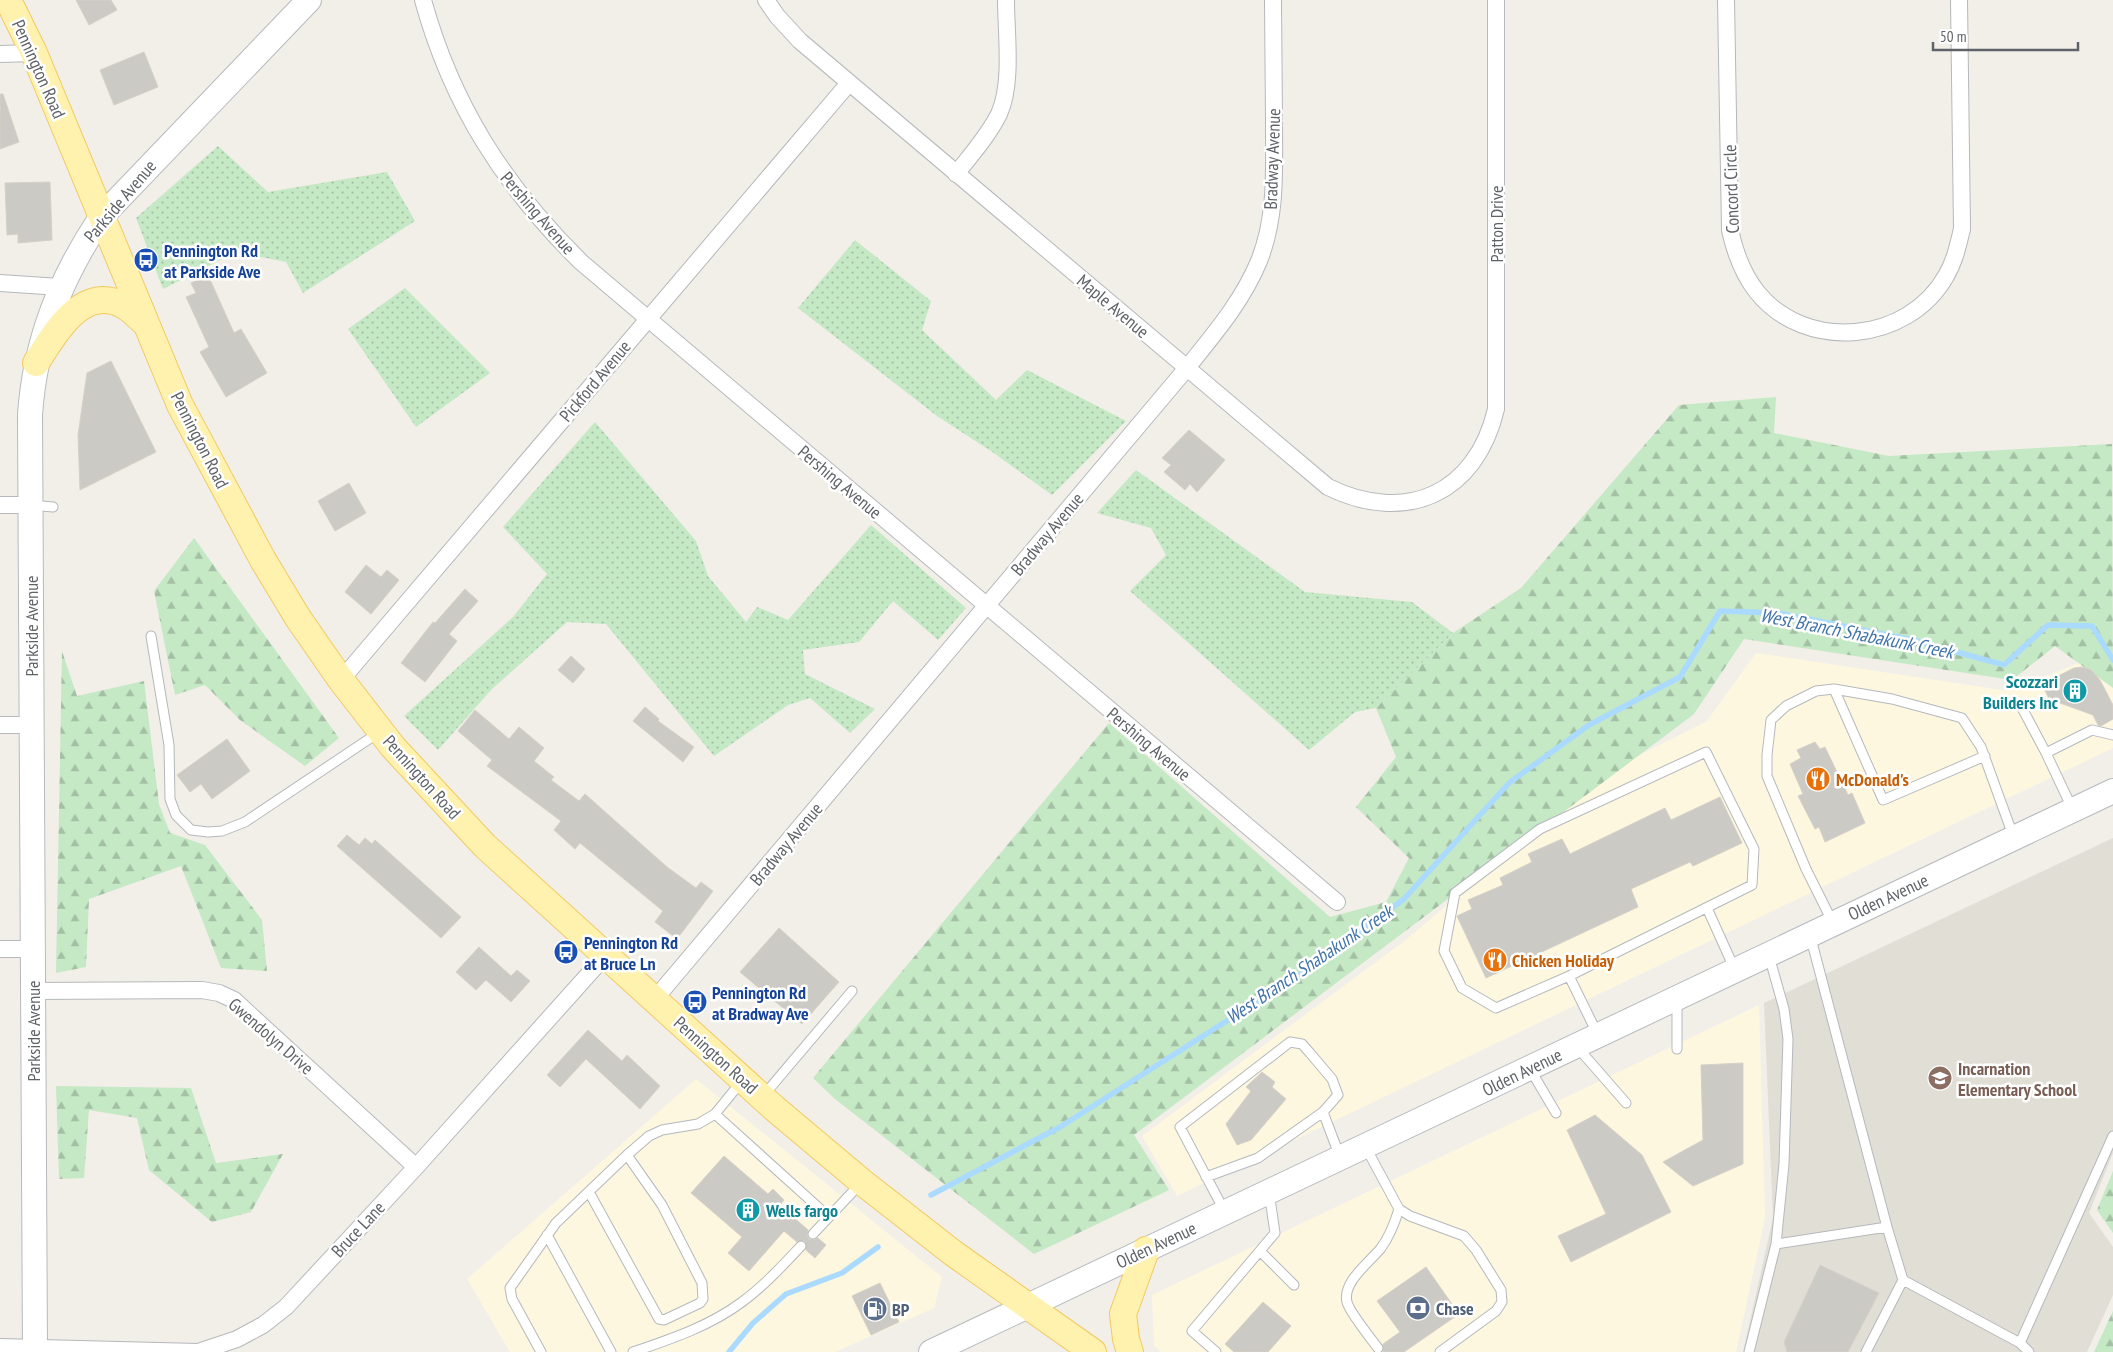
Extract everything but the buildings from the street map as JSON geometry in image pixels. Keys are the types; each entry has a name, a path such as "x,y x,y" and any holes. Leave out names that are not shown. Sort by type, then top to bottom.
{"main road":[{"name":"Pennington Road","path":"8,0 34,54 180,405 263,560 298,618 341,680 381,731 438,797 478,839 762,1097 862,1182 954,1253 1093,1352"},
{"name":"Parkside Avenue","path":"35,1350 31,725 42,506 30,415 36,363 45,327 60,287 80,249 102,216 309,0"},
{"path":"36,363 61,325 72,313 88,303 113,301 124,305 147,325"},
{"name":"Olden Avenue","path":"931,1352 2113,791"},
{"path":"1130,1352 1126,1339 1123,1314 1146,1250"}],"street":[{"name":"Pershing Avenue","path":"423,0 445,68 465,112 506,176 547,229 581,262 1337,902"},
{"name":"Maple Avenue","path":"766,0 800,41 1328,487 1351,498 1373,503 1395,504 1416,501 1436,494 1455,481 1469,468 1484,446"},
{"path":"956,174 989,132 999,113 1006,89 1006,0"},
{"name":"Bradway Avenue","path":"654,1000 1187,368 1233,309 1245,290 1259,260 1270,225 1274,192 1273,0"},
{"name":"Patton Drive","path":"1484,446 1491,433 1497,393 1496,0"},
{"name":"Concord Circle","path":"1726,0 1730,230 1734,249 1744,274 1758,294 1776,310 1797,323 1846,333 1870,331 1895,322 1914,311 1932,295 1946,277 1956,257 1962,229 1959,0"},
{"path":"0,54 34,54"},
{"name":"Pickford Avenue","path":"341,680 849,83"},
{"path":"0,283 60,287"},
{"path":"0,505 42,506"},
{"path":"0,725 31,725"},
{"path":"0,949 33,949"},
{"name":"Bruce Lane","path":"0,1347 35,1350 198,1352 237,1339 263,1325 286,1307 416,1167 605,956"},
{"name":"Gwendolyn Drive","path":"33,991 202,990 219,993 234,1000 416,1167"}],"lane":[{"path":"151,636 169,745 170,799 176,815 191,830 222,831 245,822 381,731"},
{"path":"1834,689 1883,800 1985,756"},
{"path":"1833,923 1777,803 1768,776 1767,755 1772,720 1786,706 1816,691 1834,689 1892,699 1962,718 1974,734 1985,756 2014,838"},
{"path":"2022,708 2046,753 2072,810"},
{"path":"2046,753 2092,730 2113,735"},
{"path":"1706,752 1754,849 1752,885 1707,908 1569,976 1496,1008 1462,988 1444,951 1456,893 1540,829 1706,752"},
{"path":"1707,908 1735,970"},
{"path":"1810,934 1887,1227 1903,1280 1866,1352"},
{"path":"1749,1352 1776,1244 1784,1164 1788,1039 1784,1009 1769,954"},
{"path":"1569,976 1598,1035"},
{"path":"762,1097 852,991"},
{"path":"1677,997 1677,1049"},
{"path":"1206,1177 1258,1158 1276,1148 1323,1112 1338,1095 1332,1079 1302,1044 1290,1042 1180,1127 1206,1177 1225,1212"},
{"path":"1576,1046 1626,1103"},
{"path":"1530,1068 1556,1113"},
{"path":"541,1352 512,1299 510,1288 556,1223 649,1136 662,1130 698,1124 715,1114 743,1080"},
{"path":"1323,1112 1340,1157"},
{"path":"715,1114 829,1217"},
{"path":"2020,1342 2113,1136"},
{"path":"1365,1146 1399,1209 1410,1216 1464,1236 1501,1290 1502,1302 1496,1311 1440,1352"},
{"path":"588,1192 659,1319 664,1320 700,1303 703,1299 702,1283 662,1205 627,1155"},
{"path":"813,1234 862,1182"},
{"path":"1216,1352 1192,1331 1275,1233 1269,1191"},
{"path":"1378,1348 1347,1304 1347,1291 1358,1273 1381,1248 1389,1235 1399,1209"},
{"path":"1776,1244 1887,1227"},
{"path":"548,1235 611,1352"},
{"path":"633,1352 683,1335 714,1320 742,1302 801,1246"},
{"path":"1260,1251 1294,1285"},
{"path":"1903,1280 2020,1342 2028,1352"}],"shaded area":[{"path":"1756,653 2009,691 2098,655 2113,678 2113,748 1177,1196 1142,1136 1403,942 1606,772 1707,721"},
{"name":"Incarnation Elementary School","path":"2113,838 2113,1153 2089,1213 2113,1247 2113,1295 2087,1352 1743,1352 1773,1218 1764,1003"},
{"path":"1759,1005 1765,1218 1736,1352 1161,1352 1154,1346 1152,1295"},
{"path":"696,1079 942,1277 934,1308 835,1352 510,1352 467,1279"}],"green space":[{"path":"218,146 268,192 387,172 415,221 303,293 286,262 236,252 163,289 136,218"},
{"path":"855,240 931,301 922,330 996,400 1027,370 1126,421 1052,495 991,451 937,416 798,308"},
{"path":"405,288 490,373 416,427 348,329"},
{"path":"1776,397 1774,433 1889,456 2112,444 2113,688 2055,646 2012,680 1744,639 1694,714 1134,1135 1169,1190 1034,1254 835,1099 813,1078 1109,723 1330,917 1386,902 1409,858 1356,807 1396,757 1376,708 1453,633 1521,588 1679,405"},
{"path":"595,422 696,541 708,576 746,622 757,607 788,620 871,525 966,608 938,640 893,601 859,642 803,650 805,674 875,709 850,733 810,698 788,705 714,756 606,624 567,622 491,690 438,750 404,716 513,617 547,574 503,527"},
{"path":"1136,470 1305,592 1412,602 1453,633 1376,708 1355,712 1309,750 1130,591 1166,555 1151,528 1097,513"},
{"path":"194,538 339,738 305,766 240,720 205,685 175,695 154,591"},
{"path":"62,651 77,696 144,681 159,804 170,833 205,845 262,920 267,971 221,968 181,866 89,899 86,967 56,973"},
{"path":"56,1086 191,1088 216,1163 283,1154 251,1212 212,1222 149,1170 137,1118 89,1110 84,1178 59,1179"},
{"path":"2113,1171 2113,1233 2097,1210"},
{"path":"2113,1311 2113,1352 2094,1352"}],"waterway":[{"name":"West Branch Shabakunk Creek","path":"931,1195 1060,1127 1313,966 1404,899 1509,783 1589,725 1680,677 1720,611 1778,613 1913,640 2004,665 2048,625 2092,626 2113,660"},
{"name":"West Branch Shabakunk Creek","path":"729,1352 753,1323 786,1294 842,1273 878,1247"}],"place":[{"name":"Pennington Rd at Parkside Ave","path":"146,260"},
{"name":"Scozzari Builders Inc","path":"2075,691"},
{"name":"McDonald's","path":"1818,779"},
{"name":"Pennington Rd at Bruce Ln","path":"566,952"},
{"name":"Chicken Holiday","path":"1495,960"},
{"name":"Pennington Rd at Bradway Ave","path":"695,1002"},
{"name":"Incarnation Elementary School","path":"1940,1078"},
{"name":"Wells fargo","path":"748,1210"},
{"name":"Chase","path":"1418,1308"},
{"name":"BP","path":"875,1309"}]}
